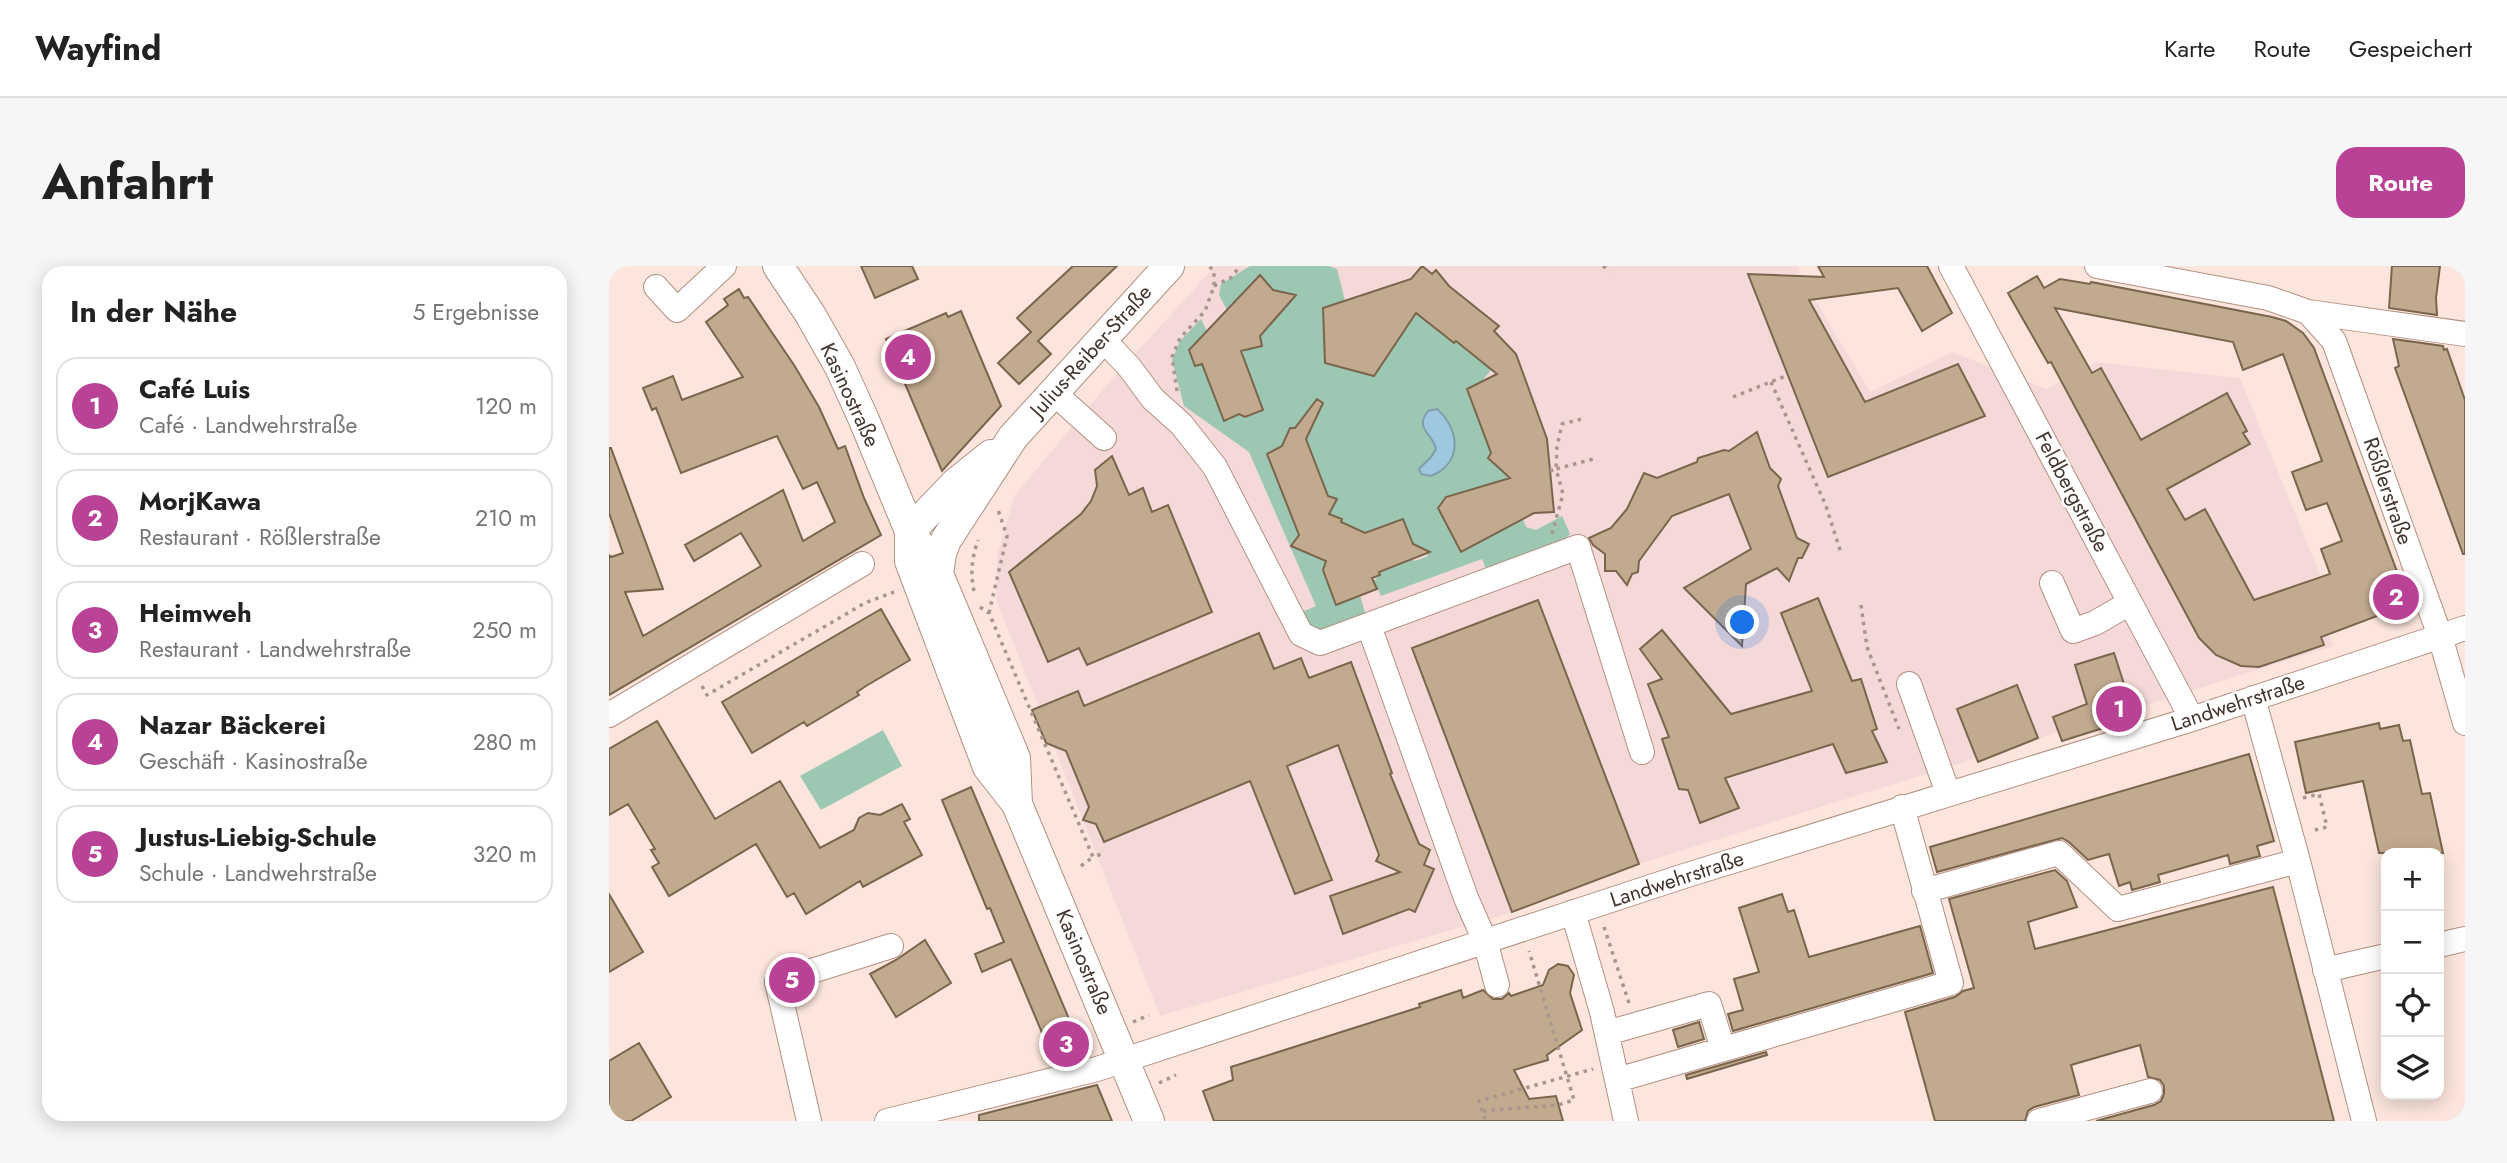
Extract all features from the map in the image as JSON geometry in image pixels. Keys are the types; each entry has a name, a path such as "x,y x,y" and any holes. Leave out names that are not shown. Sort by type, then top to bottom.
{"main road":[{"name":"Kasinostraße","path":"778,266 810,314 840,367 865,420 910,531 939,574 1015,758 1017,804"},
{"name":"Julius-Reiber-Straße","path":"939,574 941,553 946,540 1013,437 1169,266"},
{"name":"Julius-Reiber-Straße","path":"910,531 956,483 1013,437"},
{"name":"Kasinostraße","path":"910,531 909,561 988,767 1017,804 1149,1121"}],"street":[{"path":"656,288 677,310 724,266"},
{"name":"Feldbergstraße","path":"1951,266 2192,719"},
{"path":"2097,266 2268,298 2308,312 2465,334"},
{"name":"Rößlerstraße","path":"2308,312 2334,341 2440,636 2465,723"},
{"path":"1103,338 1131,368 1153,399 1181,424 1215,467 1301,634 1321,643 1578,547 1642,752"},
{"path":"1053,392 1104,438"},
{"path":"609,715 862,564"},
{"path":"2053,583 2073,631 2095,623 2130,603"},
{"path":"1369,626 1466,898 1485,941 1497,985"},
{"name":"Landwehrstraße","path":"887,1121 1097,1069 1584,909 1902,807 2192,719 2465,628"},
{"path":"1909,684 1948,793"},
{"path":"2253,698 2298,860 2364,1121"},
{"path":"1617,1080 1951,983 1902,807"},
{"path":"1924,891 2059,853 2118,909 2298,860"},
{"path":"1584,909 1626,1121"},
{"path":"2444,944 2465,940"},
{"path":"809,1121 777,982 891,946"},
{"path":"2325,970 2381,957"},
{"path":"1607,1033 1709,1004 1723,1049"},
{"path":"2039,1121 2150,1091"}],"path":[{"path":"1181,424 1172,357 1180,338 1205,311 1214,286 1214,271 1209,266"},
{"path":"1214,286 1231,277 1240,266"},
{"path":"1603,266 1610,271"},
{"path":"1733,397 1788,375"},
{"path":"1771,382 1826,506 1841,553"},
{"path":"1538,562 1548,546 1563,494 1556,469 1562,424 1582,419"},
{"path":"1550,471 1597,458"},
{"path":"989,613 1007,536 995,500"},
{"path":"972,581 972,557 980,534"},
{"path":"691,666 707,695 865,603 894,592"},
{"path":"978,606 989,613 1093,857"},
{"path":"1081,866 1104,853"},
{"path":"1584,909 1636,1026"},
{"path":"1482,1111 1558,1105 1574,1100 1522,929"},
{"path":"1485,1119 1479,1101 1554,1079"}],"shaded area":[{"path":"1215,266 1798,266 1799,272 1870,392 1952,352 2046,389 2096,362 2240,378 2320,575 2310,579 2333,646 1639,864 1512,912 1160,1016 996,599 997,556 1015,495 1108,384"}],"green space":[{"path":"1250,266 1329,266 1337,269 1345,301 1408,316 1418,315 1492,369 1481,382 1467,389 1491,453 1488,459 1507,475 1510,481 1499,488 1495,482 1446,497 1461,552 1523,519 1526,527 1536,530 1562,516 1570,534 1551,555 1489,577 1482,559 1381,596 1374,581 1380,574 1378,571 1428,556 1426,551 1413,544 1403,519 1378,528 1376,538 1329,514 1337,500 1328,496 1305,442 1309,430 1297,425 1290,428 1285,441 1290,442 1267,455 1299,535 1292,545 1326,561 1323,570 1336,605 1360,595 1367,620 1324,631 1312,626 1302,612 1316,606 1249,452 1184,406 1172,360 1180,341 1201,319 1207,331 1191,350 1239,414 1245,417 1263,409 1242,354 1245,350 1262,346 1260,336 1294,295 1273,290 1260,276 1227,310 1219,295 1221,284"},
{"path":"883,730 902,766 821,810 800,776"}],"water":[{"path":"1437,409 1450,426 1455,445 1449,463 1431,476 1421,474 1419,469 1436,449 1423,422 1428,411"}],"building":[{"path":"861,266 912,266 918,279 875,298"},
{"path":"1073,266 1117,266 1038,341 1051,354 1019,384 998,363 1031,332 1017,318"},
{"path":"1422,266 1432,274 1436,270 1449,286 1499,326 1494,331 1516,354 1547,439 1554,512 1534,513 1461,552 1438,508 1446,497 1510,478 1488,458 1491,453 1467,389 1497,374 1416,313 1374,376 1325,363 1323,308 1411,279"},
{"path":"1818,266 1927,266 1952,313 1922,331 1898,288 1809,300 1865,402 1958,364 1985,416 1828,477 1748,274 1824,277"},
{"path":"2392,266 2440,266 2437,315 2389,308"},
{"path":"1260,275 1273,290 1296,295 1260,336 1262,346 1241,351 1263,410 1245,417 1239,414 1224,421 1202,364 1195,366 1189,350"},
{"path":"2037,276 2044,288 2060,279 2091,282 2272,317 2286,321 2303,333 2314,348 2409,604 2321,637 2324,645 2259,667 2241,666 2216,655 2199,638 2051,362 2048,363 2008,293","holes":["2055,308 2233,342 2243,370 2283,354 2322,461 2292,472 2306,510 2327,503 2342,541 2321,549 2330,574 2254,600 2205,509 2185,520 2167,489 2250,444 2243,433 2247,431 2227,393 2141,440 2101,368 2092,373"]},
{"path":"739,289 744,298 748,297 794,365 819,407 838,449 845,446 881,535 609,695 609,555 611,557 623,553 609,513 609,448 663,589 625,592 643,636 761,566 741,533 694,561 685,545 783,490 803,541 835,522 817,482 803,489 777,436 681,473 656,408 652,410 643,388 673,376 682,400 743,377 706,322 728,305 724,299"},
{"path":"961,311 1001,406 942,471 886,339 946,313 948,317"},
{"path":"2393,339 2443,346 2444,350 2447,349 2465,400 2465,554 2395,368 2399,366"},
{"path":"1317,399 1323,403 1306,439 1328,496 1337,499 1329,514 1365,533 1403,519 1413,544 1430,552 1379,572 1380,575 1372,578 1377,589 1336,605 1323,570 1326,561 1291,546 1299,535 1267,454 1282,446 1290,428 1295,428"},
{"path":"1757,432 1770,468 1781,479 1778,486 1797,538 1809,544 1802,558 1798,558 1789,581 1777,568 1746,584 1742,646 1684,588 1751,549 1729,494 1672,516 1639,561 1638,572 1632,574 1627,585 1616,571 1605,571 1605,554 1593,545 1589,538 1611,528 1627,509 1644,473 1657,478 1697,462 1698,458 1729,451"},
{"path":"1112,456 1129,495 1143,488 1152,512 1168,505 1212,612 1087,665 1079,648 1048,662 1009,572 1081,514 1091,501 1097,486 1095,470"},
{"path":"1818,598 1852,681 1861,679 1877,729 1872,731 1887,762 1846,773 1833,744 1725,778 1739,808 1700,823 1688,790 1679,789 1662,739 1669,737 1648,684 1662,679 1640,649 1662,630 1731,714 1812,691 1781,613"},
{"path":"1538,600 1639,864 1512,912 1412,648"},
{"path":"881,609 910,660 807,726 804,722 752,753 722,702"},
{"path":"1259,633 1274,669 1301,658 1309,678 1351,662 1392,773 1390,774 1419,844 1430,850 1424,865 1434,869 1415,912 1409,909 1343,934 1330,896 1400,872 1376,861 1379,855 1338,745 1287,766 1332,880 1295,894 1250,781 1104,842 1096,824 1083,820 1089,807 1066,751 1046,743 1032,710 1078,691 1084,706"},
{"path":"2114,653 2135,718 2062,741 2053,717 2087,704 2075,665"},
{"path":"2017,685 2038,738 1978,762 1957,709"},
{"path":"657,721 715,819 780,781 820,848 854,830 859,818 868,813 880,815 902,804 910,819 904,822 922,855 863,887 860,881 806,914 794,893 787,897 756,844 669,896 652,867 659,863 651,850 655,849 628,804 609,815 609,749"},
{"path":"2379,723 2380,729 2399,725 2403,741 2410,740 2422,794 2430,793 2442,848 2381,848 2379,853 2363,781 2306,793 2295,742"},
{"path":"2249,754 2274,841 2257,846 2260,856 2230,864 2228,855 2158,875 2160,882 2132,890 2130,882 2119,886 2109,854 2088,860 2062,838 1937,872 1930,847"},
{"path":"971,787 1081,1051 1053,1059 1011,959 982,972 975,954 1004,942 990,908 987,909 942,800"},
{"path":"2055,870 2067,881 2077,907 2028,922 2035,949 2273,887 2334,1121 2096,1121 2161,1101 2164,1086 2160,1080 2148,1077 2140,1045 2071,1065 2079,1095 2034,1107 2028,1111 2025,1121 1935,1121 1905,1012 1955,997 1974,988 1949,899"},
{"path":"609,894 643,952 609,972"},
{"path":"1782,894 1788,912 1794,910 1809,957 1920,926 1933,973 1733,1031 1728,1014 1743,1010 1734,979 1759,972 1739,908"},
{"path":"925,940 951,983 896,1017 870,974"},
{"path":"1558,964 1568,966 1574,975 1570,993 1582,1030 1547,1055 1548,1060 1514,1070 1529,1099 1556,1096 1563,1121 1214,1121 1203,1091 1233,1080 1231,1067 1420,1007 1419,1004 1461,990 1463,998 1483,990 1493,999 1502,999 1509,993 1511,996 1543,985 1549,970"},
{"path":"1699,1022 1704,1039 1678,1047 1673,1030"},
{"path":"639,1043 671,1097 631,1121 609,1121 609,1061"},
{"path":"1766,1052 1767,1055 1687,1079 1686,1075"},
{"path":"1097,1085 1112,1121 979,1121 979,1115"}],"place":[{"name":"Nazar Bäckerei","path":"908,357"},
{"name":"MorjKawa","path":"2396,597"},
{"name":"Café Luis","path":"2119,709"},
{"name":"Justus-Liebig-Schule","path":"792,980"},
{"name":"Heimweh","path":"1066,1044"}]}
